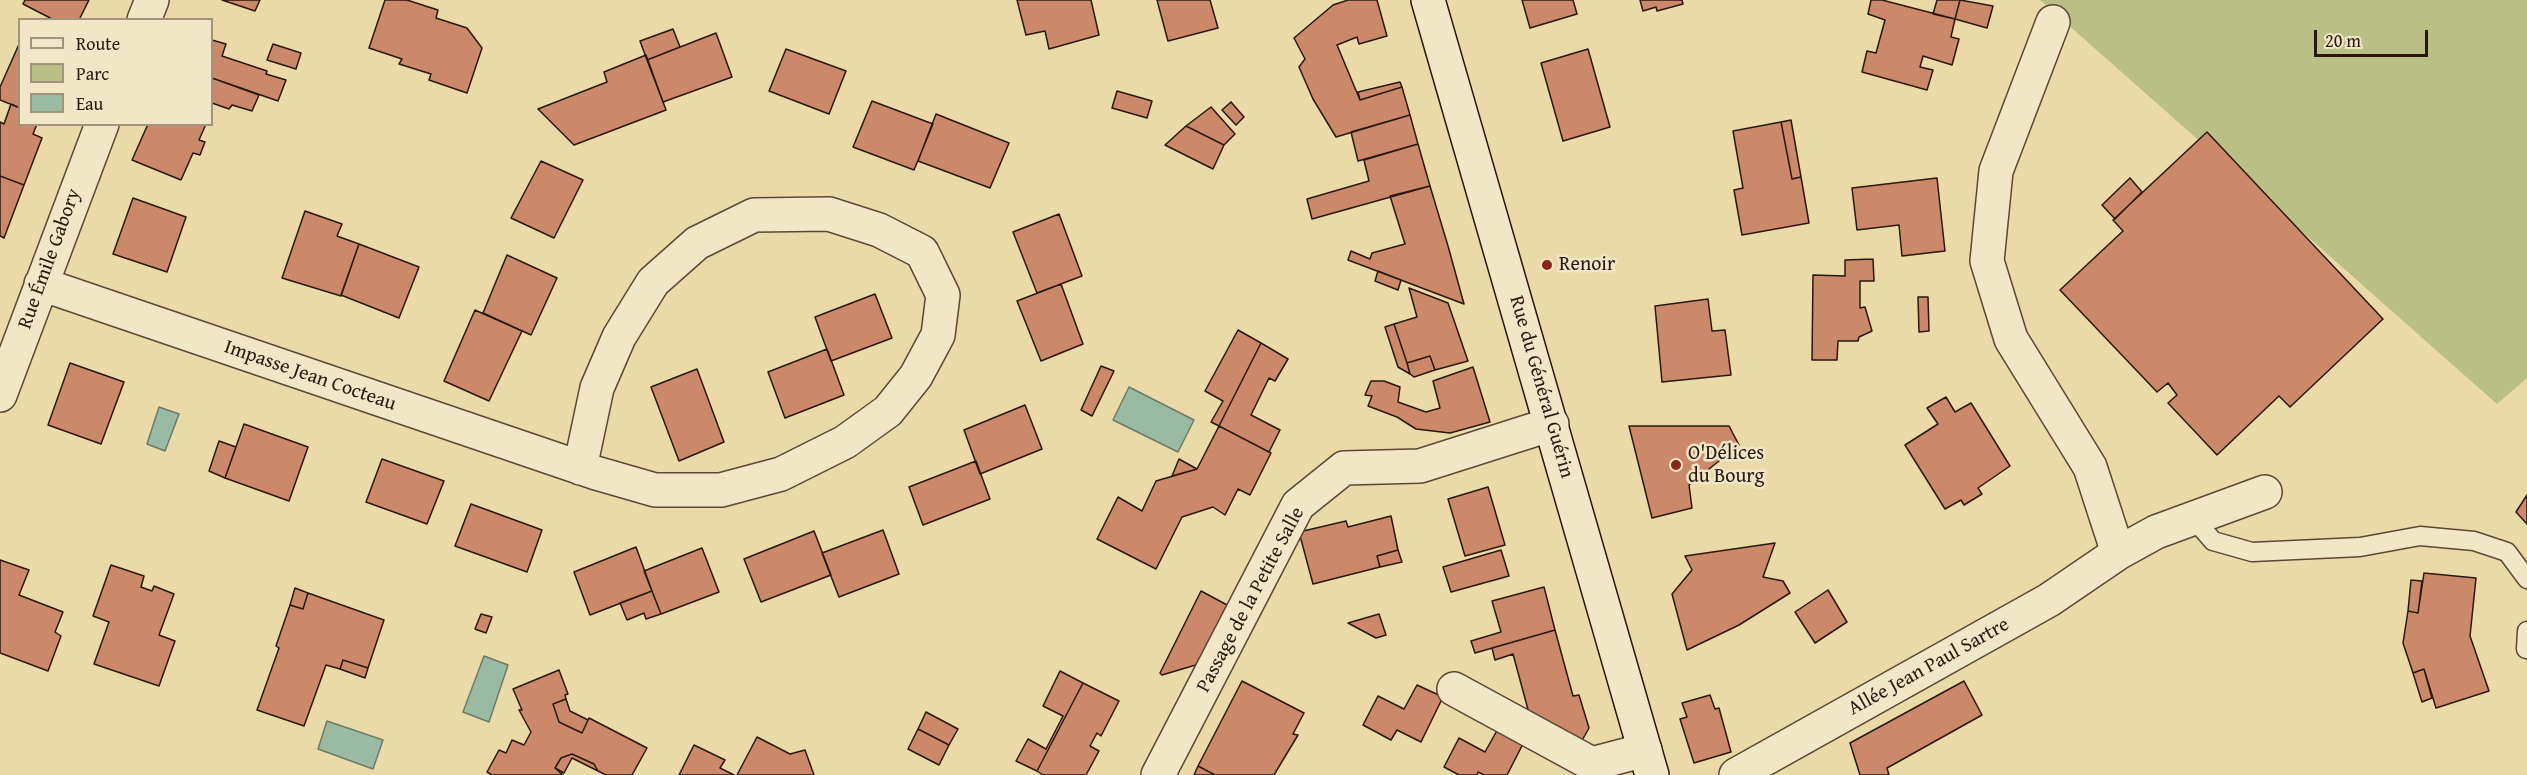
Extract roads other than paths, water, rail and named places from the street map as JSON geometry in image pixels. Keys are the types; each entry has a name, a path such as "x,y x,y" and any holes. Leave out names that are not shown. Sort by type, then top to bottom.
{"street":[{"path":"145,18 152,0"},
{"name":"Rue du Général Guérin","path":"1428,0 1648,763"},
{"path":"2053,22 1996,171 1987,261 2011,339 2090,467 2118,553"},
{"name":"Rue Émile Gabory","path":"0,395 101,126"},
{"name":"Impasse Jean Cocteau","path":"41,285 580,468 654,490 721,490 781,474 845,442 888,411 916,376 938,335 943,295 921,252 879,230 829,214 754,215 697,243 653,282 619,337 597,388 580,468"},
{"name":"Passage de la Petite Salle","path":"1158,775 1298,506 1344,468 1420,466 1552,424"},
{"name":"Allée Jean Paul Sartre","path":"1736,775 2049,600 2118,553 2156,532 2265,492"},
{"path":"1454,689 1592,764 1648,763"}],"lane":[{"path":"2193,518 2213,541 2252,552 2360,547 2420,536 2474,541 2507,552 2527,579"}],"water":[{"path":"1129,387 1194,420 1178,452 1113,420"},
{"path":"159,407 179,414 165,451 147,444"},
{"path":"484,656 508,665 489,722 463,712"},
{"path":"327,721 383,740 373,769 318,749"}],"place":[{"name":"Renoir","path":"1547,265"},
{"name":"O'Délices du Bourg","path":"1676,465"}]}
